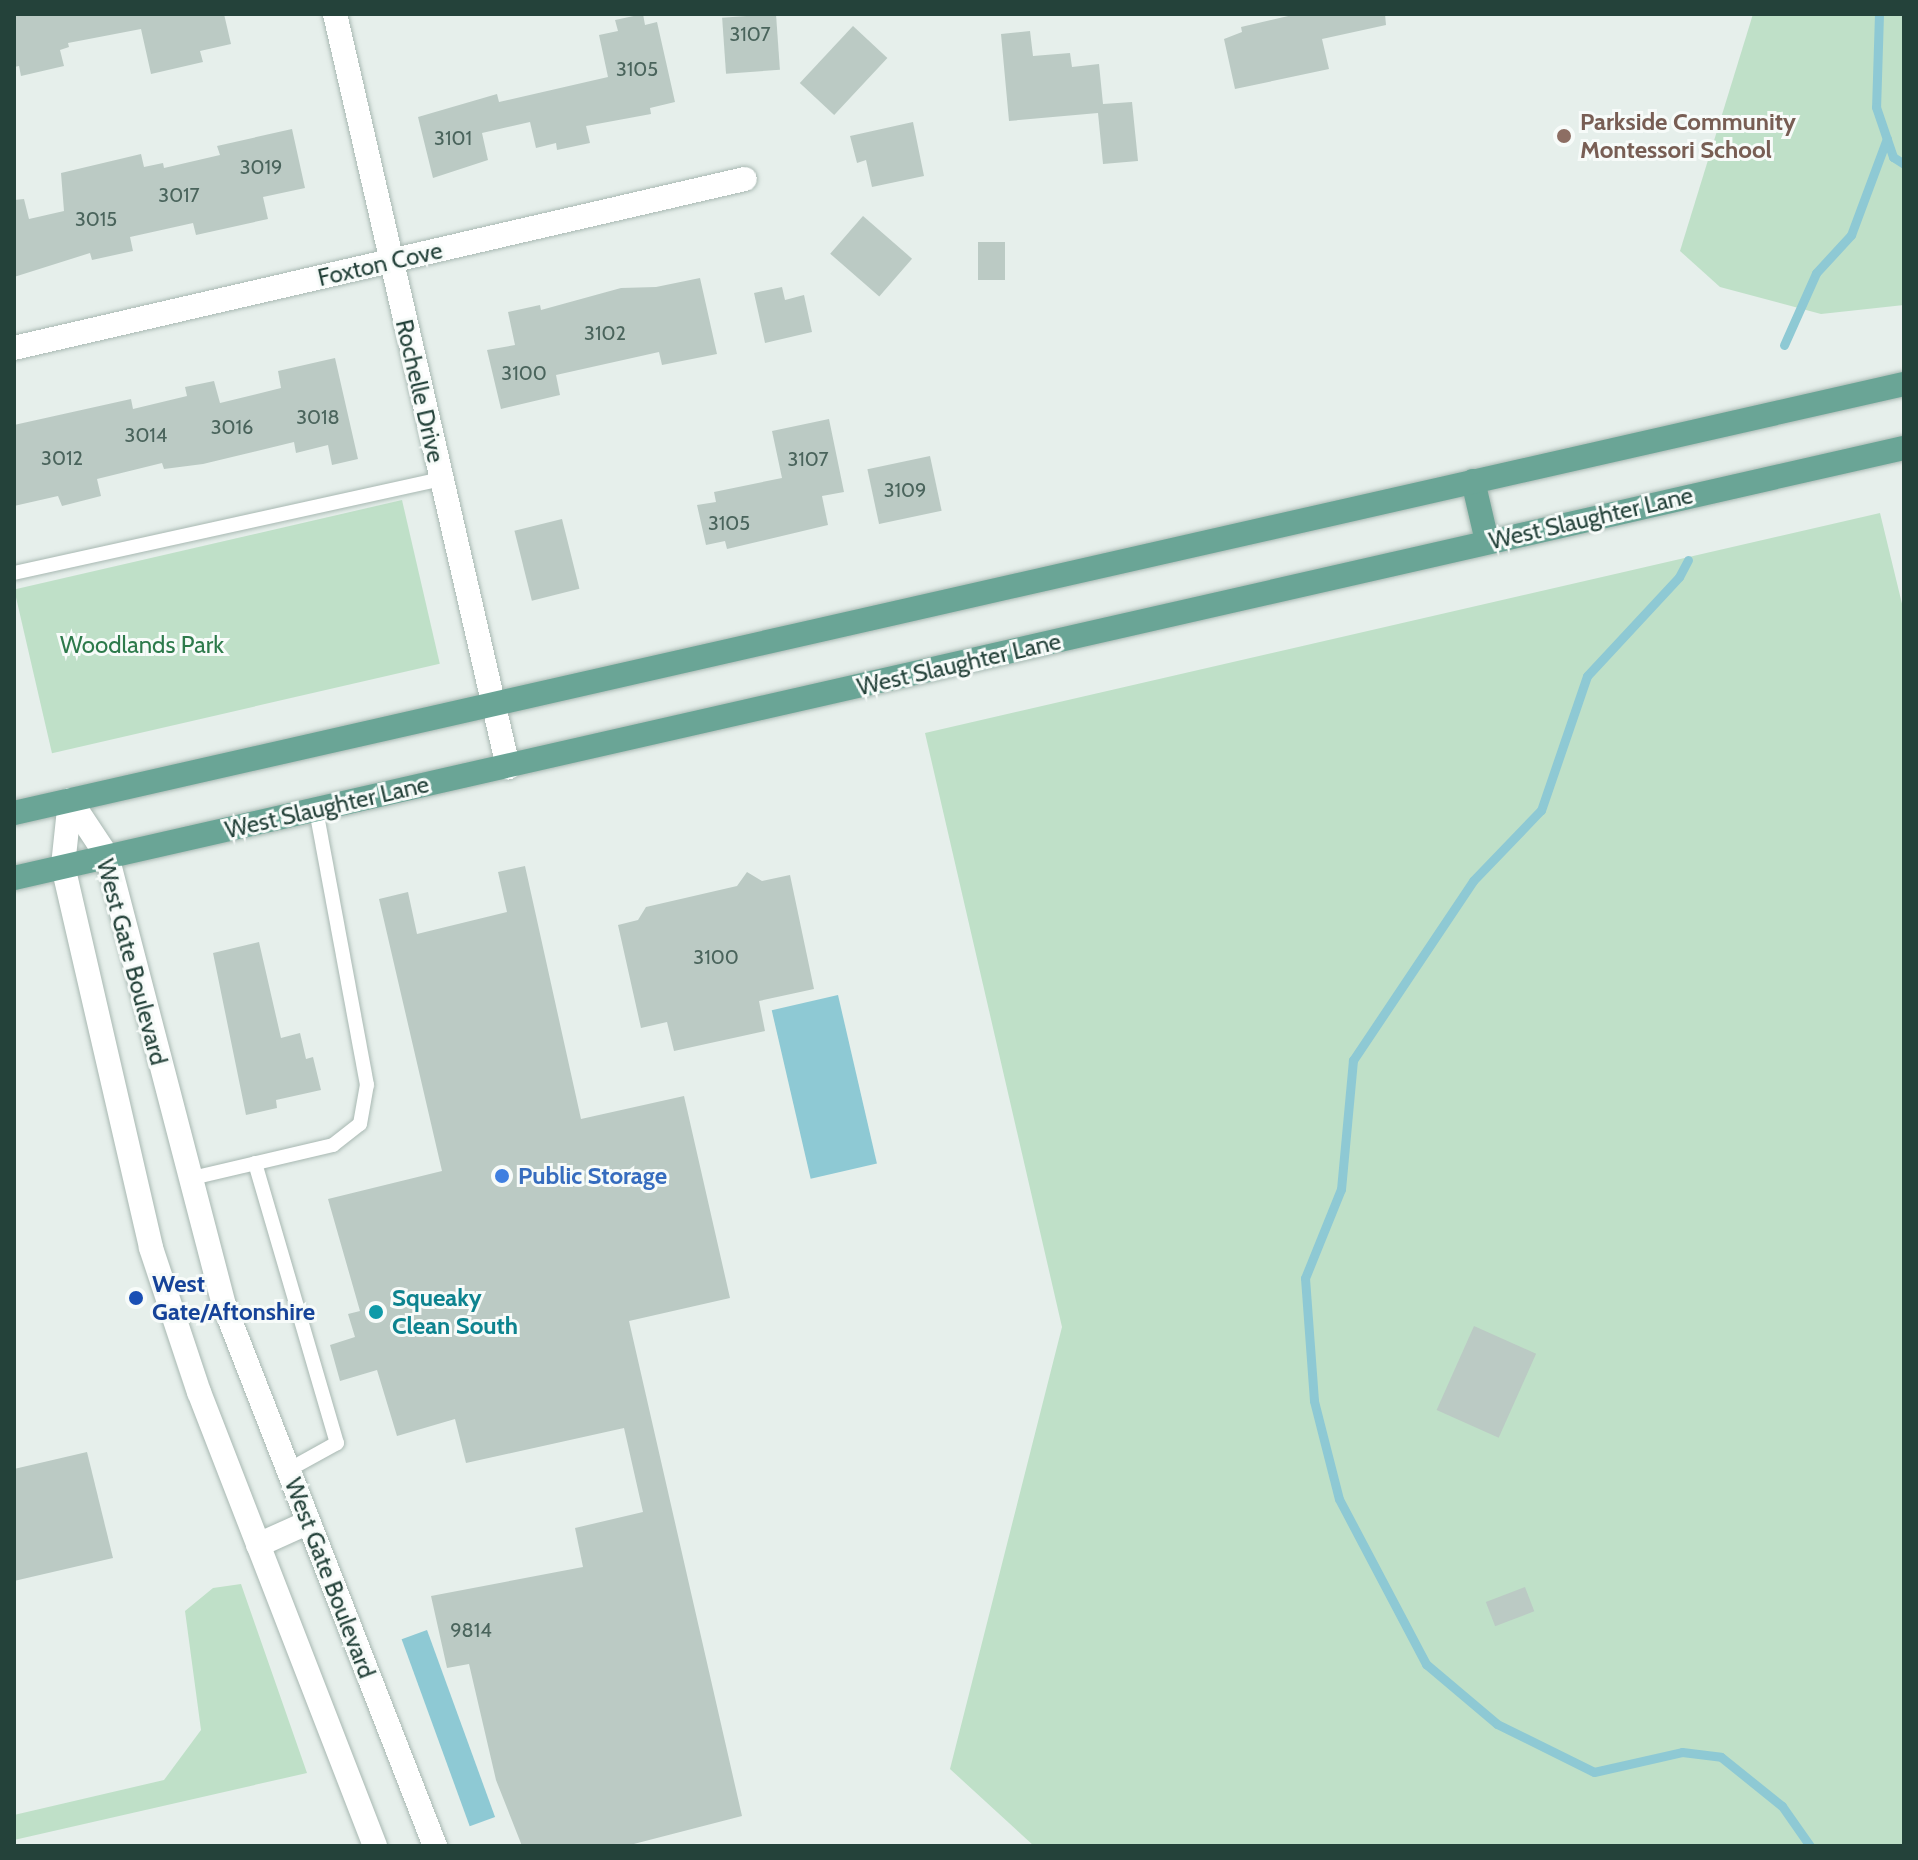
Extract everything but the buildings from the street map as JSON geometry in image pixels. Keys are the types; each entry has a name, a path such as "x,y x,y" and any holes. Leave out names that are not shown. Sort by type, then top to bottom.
{"main road":[{"name":"Rochelle Drive","path":"335,14 508,767"},
{"name":"Foxton Cove","path":"14,348 745,179"},
{"path":"14,813 1904,384"},
{"name":"West Slaughter Lane","path":"14,878 1904,448"},
{"path":"1473,481 1487,541"},
{"name":"West Gate Boulevard","path":"70,800 107,856 188,1179 224,1305 435,1846"},
{"name":"West Gate Boulevard","path":"70,800 63,866 151,1248 173,1321 375,1846"},
{"path":"258,1545 307,1523"}],"lane":[{"path":"14,573 441,479"},
{"path":"188,1179 333,1145 360,1124 367,1085 316,810"},
{"path":"255,1163 337,1443 288,1470"}],"green space":[{"path":"1753,14 1904,14 1904,305 1821,314 1720,287 1680,251"},
{"name":"Woodlands Park","path":"402,500 440,664 52,753 14,590"},
{"path":"1880,513 1904,612 1904,1846 1034,1846 950,1769 1062,1327 925,733"},
{"path":"241,1584 307,1773 14,1840 14,1815 164,1780 201,1730 185,1611 213,1588"}],"water":[{"path":"838,995 877,1164 811,1179 772,1010"},
{"path":"427,1630 495,1817 470,1826 402,1639"}],"waterway":[{"path":"1879,14 1876,107 1893,157 1904,164"},
{"path":"1784,345 1816,273 1851,235 1887,138"},
{"path":"1688,560 1679,577 1587,676 1541,810 1473,881 1353,1060 1341,1189 1305,1278 1314,1401 1339,1499 1426,1664 1497,1724 1594,1772 1682,1752 1721,1757 1782,1806 1810,1846"}],"place":[{"name":"Parkside Community Montessori School","path":"1564,136"},
{"name":"Public Storage","path":"502,1176"},
{"name":"West Gate/Aftonshire","path":"136,1298"},
{"name":"Squeaky Clean South","path":"376,1312"}]}
